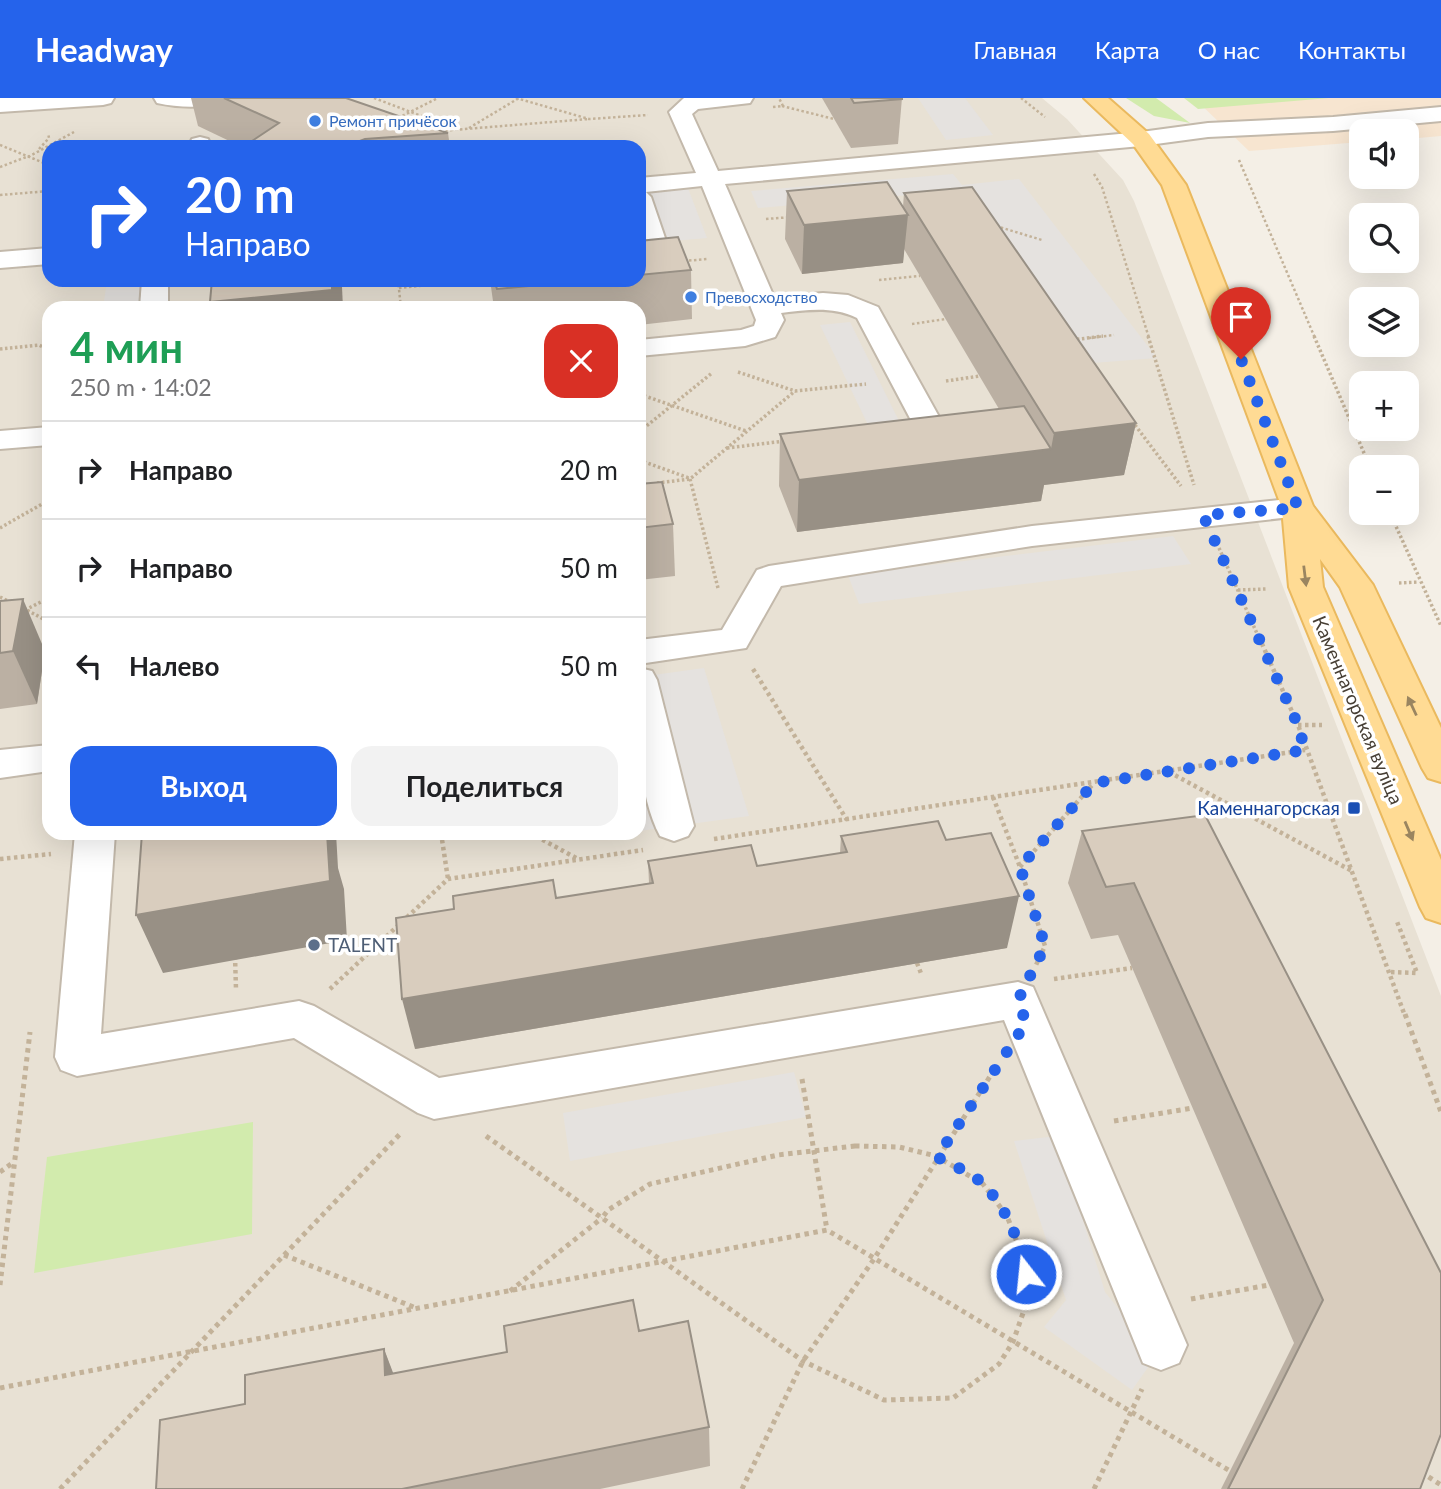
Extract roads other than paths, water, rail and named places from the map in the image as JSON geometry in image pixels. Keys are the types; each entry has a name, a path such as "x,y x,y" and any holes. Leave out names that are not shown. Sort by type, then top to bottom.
{"main road":[{"name":"Каменнагорская вуліца","path":"1095,98 1142,139 1174,185 1298,508 1306,587 1441,907"},
{"name":"Каменнагорская вуліца","path":"1298,508 1356,585 1441,768"}],"lane":[{"path":"0,105 103,98"},
{"path":"164,98 184,101 217,98"},
{"path":"742,98 692,103 680,112 730,222 764,319"},
{"path":"646,184 1142,139 1193,142 1262,135 1319,125 1441,114"},
{"path":"646,218 653,238"},
{"path":"0,260 42,257"},
{"path":"646,347 745,338 764,319 823,300 848,303 868,313 928,424"},
{"path":"0,440 42,437"},
{"path":"646,651 734,640 769,577 1006,540 1203,515 1298,508"},
{"path":"646,733 660,838"},
{"path":"0,764 42,759"},
{"path":"94,840 77,1057 299,1019 434,1098 1023,1002 1070,1128 1153,1326"}],"place":[{"name":"Ремонт причёсок","path":"315,121"},
{"name":"Превосходство","path":"691,297"},
{"name":"Каменнагорская","path":"1354,808"},
{"name":"TALENT","path":"314,945"}]}
